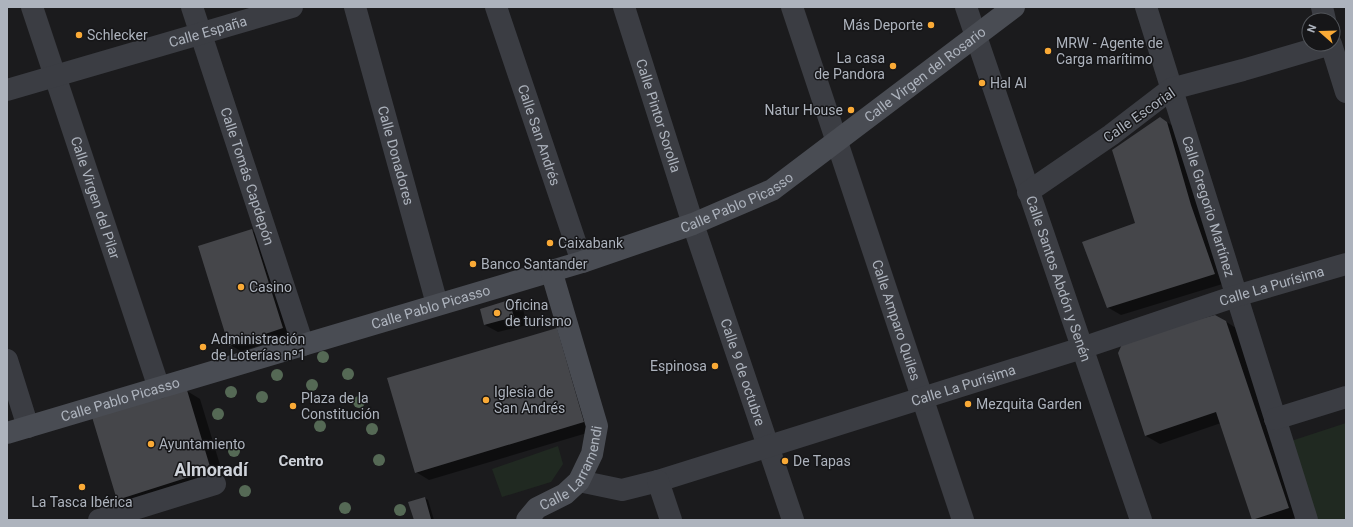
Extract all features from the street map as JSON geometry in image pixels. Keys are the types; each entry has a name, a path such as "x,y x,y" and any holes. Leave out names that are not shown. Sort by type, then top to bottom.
{"main road":[{"name":"Calle Virgen del Rosario","path":"837,142 1014,7"},
{"name":"Calle Pablo Picasso","path":"7,433 582,262 694,224 772,190 837,142"},
{"name":"Calle Larramendi","path":"527,520 537,508 565,494 578,482 592,454 597,426 551,270"}],"street":[{"name":"Calle Virgen del Pilar","path":"32,7 159,388"},
{"name":"Calle Tomás Capdepón","path":"192,7 303,344"},
{"name":"Calle España","path":"7,90 292,7"},
{"name":"Calle Donadores","path":"355,7 437,304"},
{"name":"Calle San Andrés","path":"496,7 582,262"},
{"name":"Calle Pintor Sorolla","path":"624,7 694,224"},
{"name":"Calle Amparo Quiles","path":"792,7 963,520"},
{"name":"Calle Santos Abdón y Senén","path":"966,7 975,38 1141,520"},
{"name":"Calle Gregorio Martínez","path":"1146,7 1307,520"},
{"name":"Calle Escorial","path":"1028,192 1111,135 1172,89 1302,52"},
{"path":"1335,52 1346,92"},
{"name":"Calle 9 de octubre","path":"694,224 793,520"},
{"name":"Calle La Purísima","path":"578,482 622,490 658,481 1082,348 1236,296 1346,264"},
{"path":"7,360 28,427"},
{"path":"1275,419 1346,397"},
{"path":"658,481 671,520"},
{"path":"99,520 215,484"}],"shaded area":[{"path":"1346,423 1346,520 1314,520 1288,442"},
{"path":"558,446 563,464 551,482 502,497 492,469"}],"building":[{"path":"1160,117 1167,122 1191,205 1215,274 1107,308 1082,242 1135,223 1112,150"},
{"name":"Casino","path":"252,229 283,328 229,346 198,246"},
{"name":"Oficina de turismo","path":"509,300 514,317 484,325 480,309"},
{"path":"1215,315 1226,321 1289,508 1252,520 1216,412 1145,436 1118,353 1124,340"},
{"name":"Iglesia de San Andrés","path":"557,328 584,422 415,473 387,378"},
{"name":"Ayuntamiento","path":"187,390 211,470 117,500 92,417"},
{"path":"425,497 431,519 414,520 408,502"}],"place":[{"name":"Más Deporte","path":"931,25"},
{"name":"Schlecker","path":"79,35"},
{"name":"MRW - Agente de Carga marítimo","path":"1048,51"},
{"name":"La casa de Pandora","path":"893,66"},
{"name":"Hal Al","path":"982,83"},
{"name":"Natur House","path":"851,110"},
{"name":"Caixabank","path":"550,243"},
{"name":"Banco Santander","path":"473,264"},
{"name":"Casino","path":"241,287"},
{"name":"Oficina de turismo","path":"497,313"},
{"name":"Administración de Loterías nº1","path":"203,347"},
{"name":"Espinosa","path":"715,366"},
{"name":"Iglesia de San Andrés","path":"486,400"},
{"name":"Mezquita Garden","path":"968,404"},
{"name":"Plaza de la Constitución","path":"293,406"},
{"name":"Ayuntamiento","path":"151,444"},
{"name":"De Tapas","path":"785,461"},
{"name":"La Tasca Ibérica","path":"82,487"}],"district":[{"name":"Centro","path":"301,461"},
{"name":"Almoradí","path":"211,470"}]}
